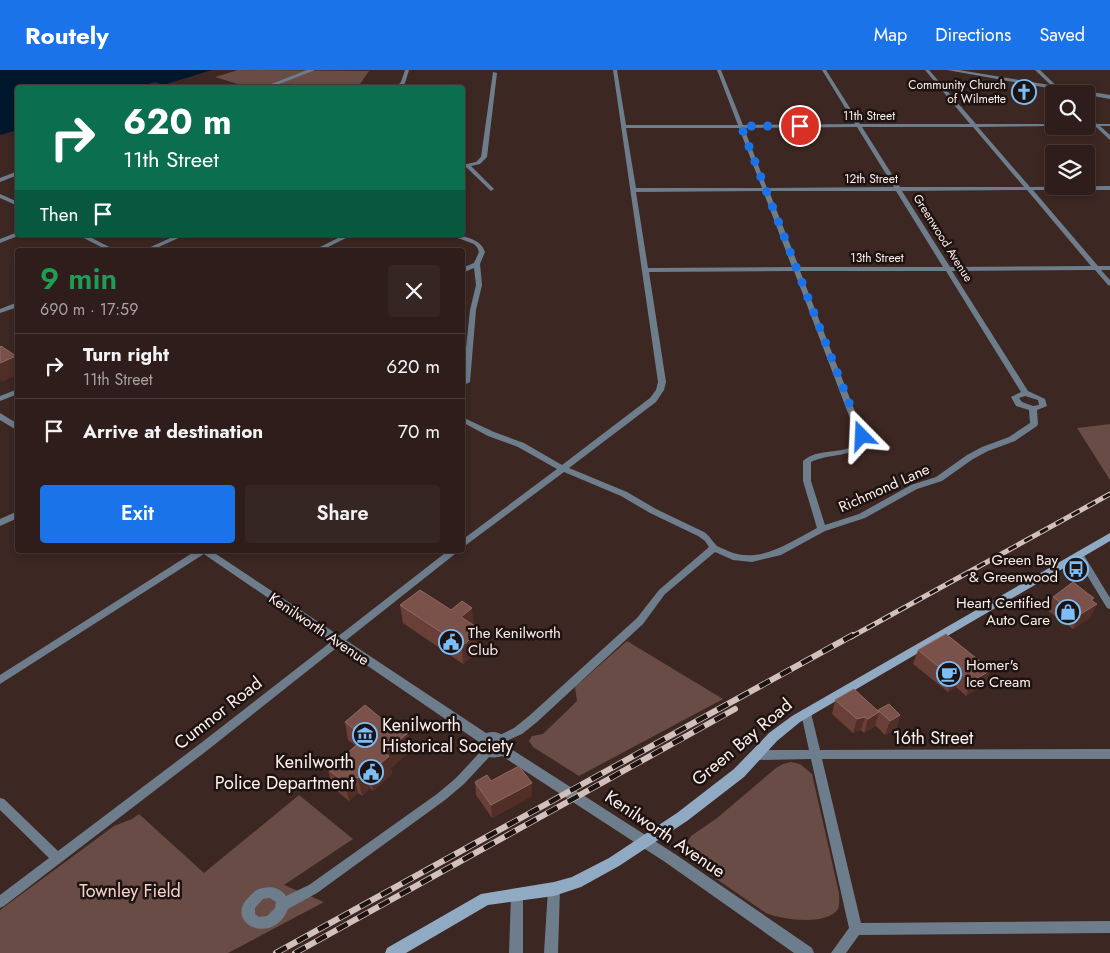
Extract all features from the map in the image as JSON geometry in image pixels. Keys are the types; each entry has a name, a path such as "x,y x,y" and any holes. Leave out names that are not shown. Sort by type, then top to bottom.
{"main road":[{"name":"Green Bay Road","path":"392,953 486,899 554,889 576,882 614,862 645,842 732,778 773,737 806,712 1110,536"}],"street":[{"path":"270,85 312,70"},
{"path":"401,85 407,70"},
{"path":"465,543 653,400 660,390 662,382 615,70"},
{"path":"719,70 863,442 856,448 819,456 807,461 807,481 822,529"},
{"name":"Greenwood Avenue","path":"824,70 1025,393 1038,396 1043,401 1043,406 1033,408"},
{"path":"927,70 1110,284"},
{"path":"950,70 1045,86"},
{"path":"1037,70 1053,85"},
{"path":"465,167 481,162 484,157 495,72"},
{"path":"1095,94 1110,96"},
{"name":"11th Street","path":"624,127 1045,125"},
{"path":"1096,125 1110,125"},
{"path":"1096,125 1110,138"},
{"path":"465,167 491,189"},
{"path":"0,180 15,175"},
{"name":"12th Street","path":"633,190 1110,188"},
{"path":"0,196 15,203"},
{"path":"0,241 15,235"},
{"path":"85,237 108,248"},
{"path":"152,248 177,237"},
{"path":"321,248 345,237"},
{"path":"460,237 476,242 482,252 478,264 479,285 473,310 465,375"},
{"path":"465,270 478,264"},
{"name":"13th Street","path":"645,270 1110,268"},
{"path":"0,311 15,305"},
{"path":"0,399 15,392"},
{"path":"1025,393 1017,395 1016,402 1033,408"},
{"name":"Richmond Lane","path":"562,468 624,494 653,511 701,534 708,539 714,548 733,557 760,558 778,553 822,529 862,516 914,487 939,479 978,453 1012,439 1034,424 1033,408"},
{"path":"0,416 15,426"},
{"path":"465,421 491,434 521,445 562,468"},
{"path":"0,523 15,516"},
{"path":"282,905 313,889 460,781 494,745 518,731 533,719 640,621 662,592 714,548"},
{"path":"0,680 199,553"},
{"name":"Kenilworth Avenue","path":"208,553 337,642 645,842 807,953"},
{"name":"Cumnor Road","path":"0,902 205,746 452,553"},
{"path":"1079,554 1110,606"},
{"path":"806,712 856,930"},
{"name":"16th Street","path":"757,755 1110,754"},
{"path":"0,803 57,858"},
{"path":"552,953 554,889"},
{"path":"516,895 516,953"},
{"path":"856,930 1110,927"},
{"path":"838,953 856,930"}],"green space":[{"path":"238,70 369,71 357,85 241,85 215,77"},
{"path":"1110,424 1110,480 1077,428"},
{"path":"627,641 723,699 579,776 533,747 529,741 532,736 543,734 577,701 575,687"},
{"path":"791,762 800,764 812,774 839,893 838,909 824,918 815,920 782,918 766,913 696,865 689,858 684,847 691,836 717,818 776,768"},
{"name":"Townley Field","path":"299,795 353,839 284,885 324,902 228,953 0,953 0,910 114,826 139,814 204,873"}],"water":[{"path":"0,70 212,70 163,85 155,82 145,85 15,85 15,131 0,135"}],"building":[{"path":"1,346 15,356 0,363"},
{"path":"1073,582 1094,598 1091,600 1097,604 1079,615 1053,597"},
{"path":"420,590 451,610 462,601 472,608 461,617 481,630 462,646 400,605"},
{"path":"946,634 991,670 971,682 961,674 953,678 918,650"},
{"path":"854,689 879,712 868,719 865,717 857,719 835,700"},
{"path":"889,704 900,715 890,721 878,710"},
{"path":"365,705 393,728 396,724 408,733 384,753 389,756 370,773 366,770 358,778 354,775 345,783 328,769 365,738 345,722"},
{"path":"519,766 532,783 491,805 475,782 487,775 491,781"}],"railway":[{"path":"851,637 1110,494"},
{"path":"276,953 853,635"},
{"path":"295,953 735,709"}],"place":[{"name":"Community Church of Wilmette","path":"1024,92"},
{"name":"Green Bay & Greenwood","path":"1076,569"},
{"name":"Heart Certified Auto Care","path":"1068,612"},
{"name":"The Kenilworth Club","path":"451,642"},
{"name":"Homer's Ice Cream","path":"949,674"},
{"name":"Kenilworth Historical Society","path":"365,735"},
{"name":"Kenilworth Police Department","path":"371,772"}],"route":[{"path":"800,126 741,126 862,436"}]}
